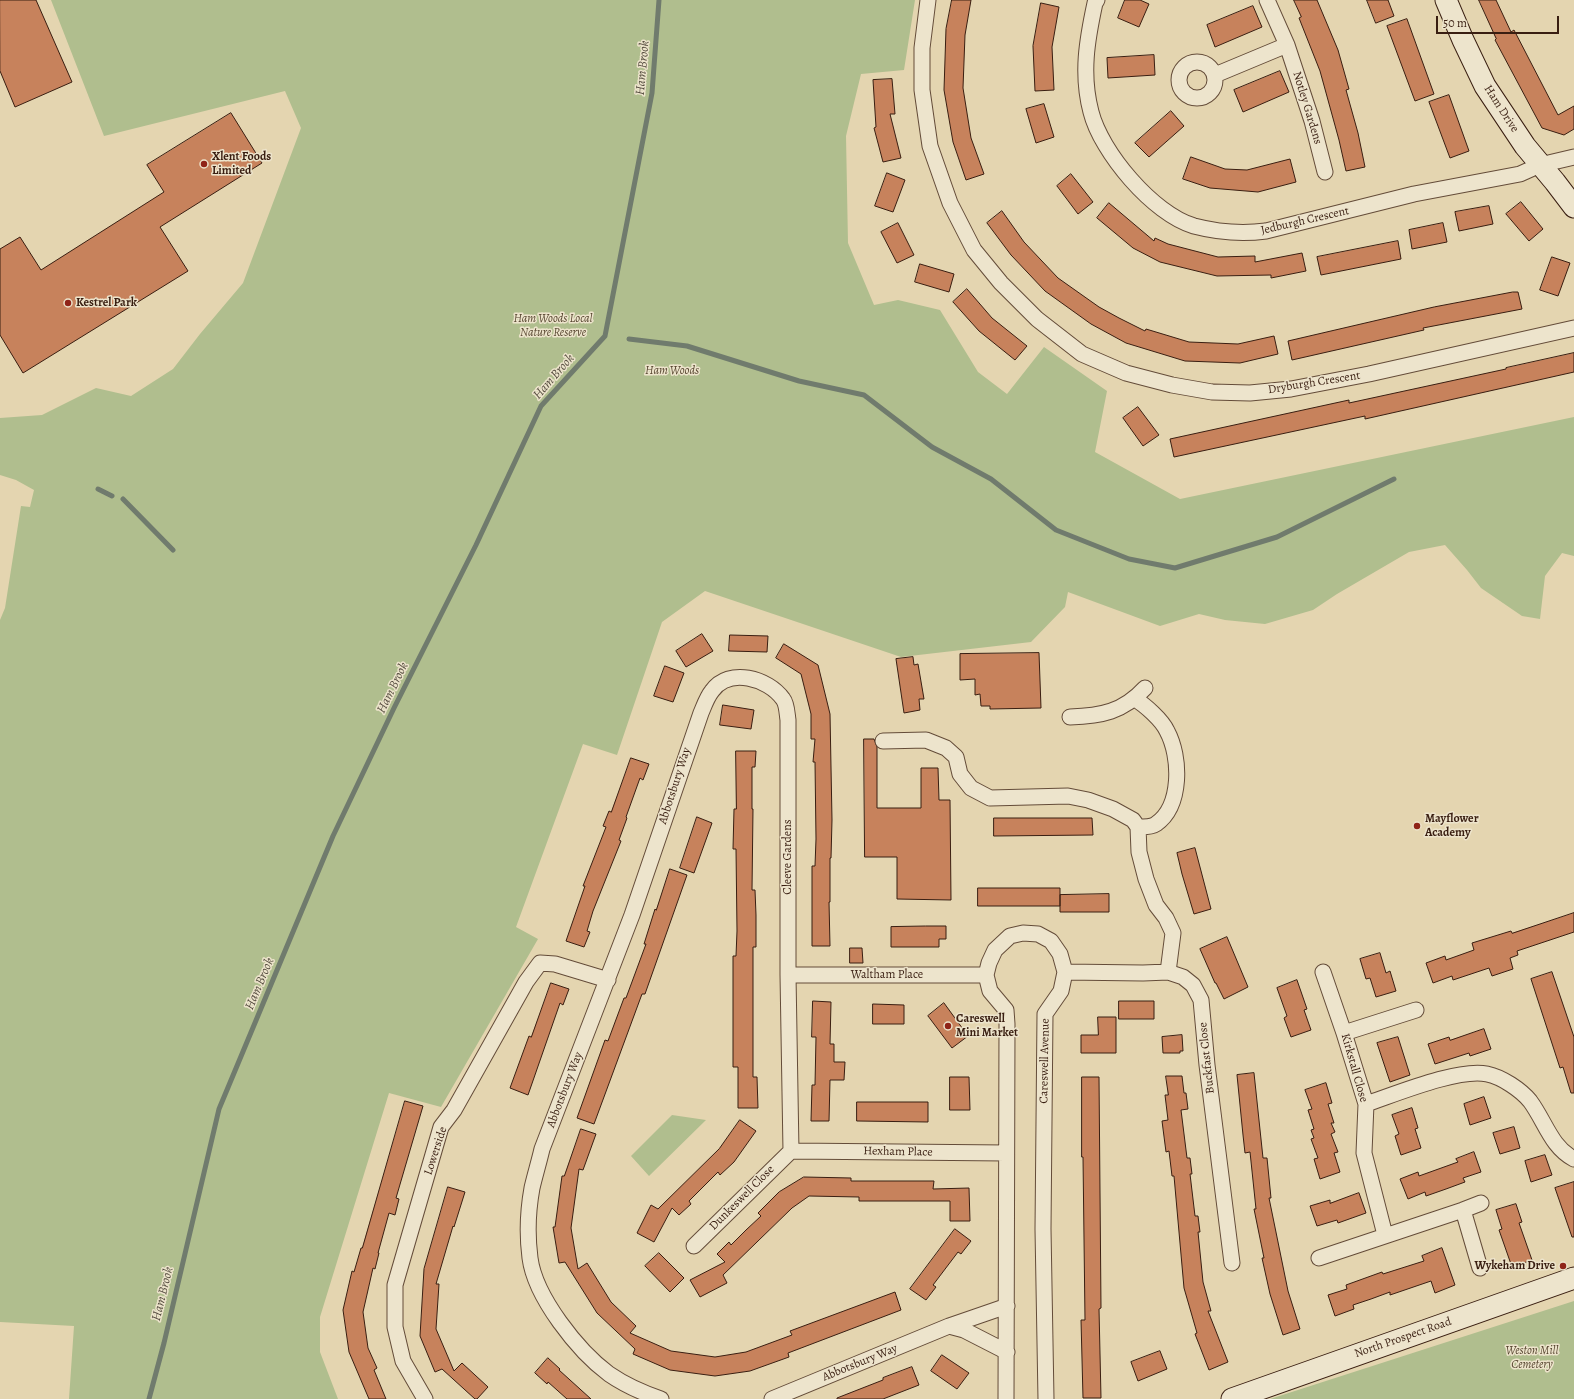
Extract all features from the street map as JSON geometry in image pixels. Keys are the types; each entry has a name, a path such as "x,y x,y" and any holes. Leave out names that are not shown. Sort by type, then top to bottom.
{"street":[{"name":"Dryburgh Crescent","path":"928,0 922,48 922,90 930,146 950,203 974,250 1001,283 1037,319 1082,354 1126,373 1172,385 1212,392 1250,393 1291,389 1369,374 1574,328"},
{"name":"Jedburgh Crescent","path":"1097,0 1088,35 1085,62 1091,112 1099,134 1112,156 1127,176 1148,198 1173,216 1193,226 1246,233 1266,231 1414,194 1520,174 1540,165 1574,157"},
{"name":"Notley Gardens","path":"1267,0 1287,45 1312,121 1325,172"},
{"name":"Ham Drive","path":"1446,0 1485,86 1525,146 1574,207"},
{"path":"1215,75 1287,45"},
{"name":"Cleeve Gardens","path":"691,738 703,707 712,690 725,680 740,677 756,679 773,688 784,700 788,720 788,975 791,1151"},
{"path":"1070,717 1098,715 1126,705 1140,693 1142,703 1167,730 1173,747 1177,777 1173,800 1168,812 1155,825 1138,827"},
{"name":"Abbotsbury Way","path":"662,1399 638,1391 609,1374 586,1352 561,1324 541,1292 530,1259 528,1226 532,1188 542,1149 632,915 691,738"},
{"path":"883,741 926,740 946,748 956,757 960,774 971,788 990,798 1068,796 1088,800 1113,809 1134,820 1138,827 1139,852 1146,879 1156,905 1166,918 1173,933 1168,972"},
{"path":"1006,1399 1007,1024 1006,1010 990,991 986,975 989,963 995,950 1010,936 1023,933 1038,934 1051,941 1060,954 1065,972"},
{"name":"Lowerside","path":"425,1399 403,1361 395,1327 395,1285 441,1128 454,1110 526,982 540,963 555,964 608,980"},
{"name":"Buckfast Close","path":"1065,972 1168,972 1183,977 1193,985 1201,1000 1207,1066 1232,1264"},
{"name":"Careswell Avenue","path":"1046,1399 1043,1229 1045,1014 1061,990 1065,972"},
{"name":"Kirkstall Close","path":"1323,972 1366,1104 1364,1153 1385,1235"},
{"name":"Waltham Place","path":"788,975 986,975"},
{"path":"1344,1033 1416,1010"},
{"path":"1366,1104 1446,1078 1468,1074 1487,1074 1508,1082 1530,1101 1552,1140 1564,1154 1574,1159"},
{"name":"Hexham Place","path":"791,1151 1006,1153"},
{"name":"Dunkeswell Close","path":"694,1246 791,1151"},
{"path":"1319,1258 1481,1204"},
{"path":"1463,1210 1480,1268"},
{"name":"North Prospect Road","path":"1232,1399 1574,1278"},
{"name":"Abbotsbury Way","path":"772,1399 949,1326 1007,1306"},
{"path":"949,1326 964,1330 1006,1352"}],"green space":[{"name":"Ham Woods","path":"51,0 915,0 904,70 861,74 846,136 848,243 874,305 898,300 940,310 978,372 1007,394 1044,347 1107,391 1095,452 1180,499 1574,417 1574,556 1562,553 1545,576 1540,619 1522,616 1481,588 1445,545 1409,552 1337,594 1313,610 1265,624 1225,620 1199,614 1160,626 1068,592 1065,607 1031,642 901,657 705,591 662,622 617,755 583,744 516,927 538,939 441,1107 389,1093 320,1317 320,1352 338,1399 69,1399 74,1326 0,1322 0,620 5,608 21,506 30,507 34,490 16,480 0,475 0,418 42,415 96,388 131,396 173,369 243,283 301,128 285,91 104,136"},
{"path":"672,1115 706,1120 649,1176 631,1156"},
{"name":"Weston Mill Cemetery","path":"1574,1301 1574,1399 1270,1399"}],"building":[{"path":"0,0 36,0 72,82 15,107 0,71"},
{"path":"952,0 971,0 965,35 963,88 971,138 984,174 966,180 953,142 944,90 946,29"},
{"path":"1125,0 1140,0 1149,4 1139,27 1118,18"},
{"path":"1294,0 1317,0 1338,50 1349,89 1346,90 1358,133 1365,167 1346,171 1320,71 1299,18 1301,17"},
{"path":"1367,0 1388,0 1394,16 1376,23"},
{"path":"1479,0 1496,0 1511,32 1514,30 1558,115 1574,106 1574,129 1564,135 1542,128 1495,40 1496,39"},
{"path":"1041,3 1059,7 1052,47 1054,90 1035,91 1033,46"},
{"path":"1253,6 1262,27 1215,47 1207,25"},
{"path":"1407,19 1434,94 1415,101 1387,26"},
{"path":"1154,55 1155,75 1108,78 1107,58"},
{"path":"1280,71 1289,92 1243,112 1234,90"},
{"path":"892,79 895,114 890,114 901,158 883,162 874,128 876,127 873,80"},
{"path":"1449,95 1469,151 1450,158 1429,102"},
{"path":"1044,104 1054,137 1036,143 1026,109"},
{"path":"1171,111 1184,126 1149,157 1135,143"},
{"name":"Kestrel Park","path":"231,113 262,163 160,227 188,271 23,373 0,335 0,249 20,237 41,270 164,192 147,165"},
{"path":"1191,157 1225,169 1247,170 1290,159 1296,182 1258,192 1210,188 1183,179"},
{"path":"887,173 905,180 893,212 875,206"},
{"path":"1071,174 1093,202 1078,214 1057,186"},
{"path":"1521,202 1543,229 1529,241 1506,214"},
{"path":"1109,203 1154,241 1155,238 1168,244 1218,257 1255,256 1255,262 1302,253 1306,271 1271,278 1271,275 1217,276 1160,262 1133,248 1097,218"},
{"path":"1489,206 1493,224 1459,231 1455,212"},
{"path":"1002,211 1024,242 1058,278 1099,307 1119,318 1145,331 1146,329 1189,342 1238,344 1274,336 1278,354 1240,363 1185,361 1126,343 1091,324 1045,291 1011,255 987,223"},
{"path":"898,223 914,255 897,263 881,232"},
{"path":"1443,223 1447,242 1412,249 1409,230"},
{"path":"1398,241 1401,259 1321,275 1317,257"},
{"path":"1552,257 1570,263 1558,296 1540,290"},
{"path":"920,264 954,274 949,292 915,282"},
{"path":"967,289 992,318 1027,346 1015,360 979,331 953,302"},
{"path":"1518,292 1522,309 1423,328 1424,330 1292,360 1288,341 1434,307"},
{"path":"1574,353 1574,372 1365,419 1365,416 1174,457 1170,439 1349,400 1349,403"},
{"path":"1138,407 1159,435 1143,446 1123,418"},
{"path":"702,634 713,651 686,667 676,651"},
{"path":"730,635 768,636 767,652 729,651"},
{"path":"784,644 818,665 830,714 832,820 829,902 830,946 812,946 812,866 815,866 816,839 815,762 813,762 815,739 811,739 811,714 801,674 776,658"},
{"path":"1039,653 1041,708 990,709 990,706 981,706 980,694 975,695 975,679 960,680 960,654"},
{"path":"913,657 914,665 918,664 924,699 919,699 920,710 904,713 896,659"},
{"path":"665,666 684,673 673,702 654,696"},
{"path":"723,705 754,710 751,729 720,725"},
{"path":"864,739 874,739 877,747 877,808 921,808 921,768 938,768 939,800 950,800 951,900 897,899 897,857 865,857"},
{"path":"736,751 756,751 755,767 752,767 752,890 755,890 756,915 756,947 753,947 753,1077 757,1077 758,1108 738,1108 738,1067 733,1067 733,956 736,956 737,931 736,849 733,849 734,809 736,809"},
{"path":"631,758 649,764 643,780 640,778 626,817 627,818 619,840 621,841 593,911 587,931 590,932 584,947 566,941 585,886 583,886 606,827 603,826 609,811 611,812"},
{"path":"697,817 712,823 694,873 680,868"},
{"path":"994,818 1092,818 1093,835 994,836"},
{"path":"1195,848 1211,909 1194,914 1177,853"},
{"path":"670,869 687,875 645,994 642,994 594,1124 577,1118 605,1040 608,1041 624,998 626,998 646,944 644,944 655,909 656,910"},
{"path":"978,888 1060,888 1060,906 978,906"},
{"path":"1109,894 1109,912 1060,912 1060,895"},
{"path":"1574,913 1574,932 1517,951 1518,955 1510,958 1513,969 1492,976 1489,968 1453,980 1452,976 1433,983 1426,963 1445,956 1446,960 1474,950 1472,943 1511,931 1512,933"},
{"path":"946,926 946,939 939,939 939,947 891,947 891,927"},
{"path":"1227,937 1248,987 1224,999 1200,949"},
{"path":"850,948 862,948 863,963 850,963"},
{"path":"1380,953 1386,973 1390,971 1396,991 1376,997 1370,978 1366,979 1360,959"},
{"path":"1552,972 1574,1037 1574,1093 1571,1093 1563,1067 1560,1068 1531,979"},
{"path":"1297,980 1307,1009 1304,1010 1311,1030 1291,1037 1284,1018 1287,1016 1277,988"},
{"path":"551,983 569,989 563,1005 560,1003 528,1095 510,1088 529,1036 531,1037"},
{"path":"813,1001 831,1002 830,1044 834,1044 834,1062 845,1062 844,1080 830,1080 829,1121 811,1121 812,1085 815,1085 816,1037 812,1037"},
{"path":"1119,1001 1154,1001 1154,1019 1119,1019"},
{"name":"Careswell Mini Market","path":"944,1003 968,1036 952,1048 928,1016"},
{"path":"873,1004 904,1005 904,1024 873,1024"},
{"path":"1098,1017 1116,1017 1116,1053 1081,1053 1081,1035 1098,1035"},
{"path":"1484,1029 1491,1049 1470,1056 1469,1053 1435,1064 1428,1044 1449,1037 1450,1040"},
{"path":"1182,1035 1183,1051 1180,1051 1180,1053 1163,1053 1162,1037"},
{"path":"1398,1037 1410,1075 1390,1082 1377,1043"},
{"path":"1254,1073 1263,1158 1267,1158 1271,1198 1269,1198 1288,1291 1300,1329 1283,1335 1270,1294 1262,1258 1264,1258 1254,1209 1256,1209 1250,1152 1245,1153 1243,1135 1237,1075"},
{"path":"1166,1076 1182,1076 1184,1093 1186,1093 1188,1109 1181,1110 1187,1158 1190,1158 1192,1174 1190,1174 1195,1216 1198,1216 1200,1232 1198,1232 1203,1282 1211,1311 1208,1311 1228,1362 1209,1370 1195,1334 1197,1333 1184,1288 1174,1176 1172,1176 1169,1151 1166,1152 1162,1121 1168,1120 1165,1095 1168,1095"},
{"path":"950,1077 969,1077 970,1110 950,1110"},
{"path":"1082,1077 1099,1077 1101,1308 1099,1309 1101,1398 1083,1398 1081,1320 1085,1320"},
{"path":"1326,1083 1332,1103 1328,1104 1334,1123 1331,1123 1335,1132 1331,1134 1338,1152 1334,1153 1340,1172 1320,1179 1314,1159 1318,1158 1311,1139 1314,1138 1311,1130 1314,1129 1308,1110 1312,1109 1305,1090"},
{"path":"1484,1097 1491,1118 1470,1125 1464,1104"},
{"path":"405,1101 423,1106 396,1198 399,1199 395,1215 389,1213 375,1269 373,1268 363,1312 368,1348 377,1368 374,1370 386,1399 369,1399 349,1352 343,1310 352,1271 354,1272 362,1248"},
{"path":"857,1102 928,1102 928,1122 857,1121"},
{"path":"1412,1108 1418,1128 1415,1129 1421,1148 1401,1155 1395,1136 1399,1134 1392,1115"},
{"path":"740,1120 756,1131 734,1162 720,1175 718,1172 689,1201 691,1204 679,1215 672,1208 654,1242 637,1233 651,1205 658,1209 719,1149"},
{"path":"1514,1127 1520,1148 1500,1154 1493,1133"},
{"path":"581,1129 596,1134 583,1170 579,1169 571,1228 578,1269 587,1263 611,1302 636,1326 630,1333 671,1351 715,1357 746,1352 792,1335 790,1331 895,1292 901,1310 788,1353 789,1357 750,1371 715,1376 670,1370 633,1354 635,1349 597,1313 565,1262 559,1263 553,1227 555,1227 562,1176 564,1176"},
{"path":"1474,1152 1481,1172 1463,1178 1465,1182 1426,1196 1425,1192 1408,1199 1400,1179 1418,1172 1419,1176 1458,1162 1456,1159"},
{"path":"1545,1155 1552,1175 1531,1182 1525,1161"},
{"path":"804,1177 851,1178 851,1181 934,1181 933,1189 969,1188 970,1221 950,1221 950,1201 859,1201 859,1197 809,1196 792,1208 723,1275 727,1283 700,1297 690,1280 725,1262 717,1254 729,1242 731,1245 761,1216 758,1213 779,1192"},
{"path":"1574,1182 1574,1237 1572,1237 1555,1188"},
{"path":"448,1187 465,1192 454,1227 453,1226 436,1284 439,1284 436,1329 454,1371 462,1363 488,1387 477,1399 475,1399 442,1369 435,1372 420,1336 424,1269"},
{"path":"1359,1193 1366,1213 1338,1223 1337,1220 1317,1226 1310,1206 1330,1200 1330,1203"},
{"path":"1516,1204 1522,1222 1519,1223 1532,1260 1512,1267 1499,1230 1502,1229 1496,1210"},
{"path":"955,1229 971,1241 961,1254 958,1252 933,1285 936,1287 926,1300 910,1289"},
{"path":"1442,1248 1455,1285 1435,1293 1431,1281 1390,1295 1390,1292 1353,1305 1354,1309 1335,1316 1328,1295 1347,1289 1346,1285 1382,1272 1383,1274 1424,1261 1422,1256"},
{"path":"659,1253 684,1278 670,1292 645,1266"},
{"path":"1160,1351 1167,1369 1138,1381 1131,1362"},
{"path":"942,1355 969,1373 957,1389 931,1371"},
{"path":"548,1358 591,1399 567,1399 548,1382 547,1384 535,1373"},
{"path":"912,1367 919,1385 883,1399 837,1399 883,1380 883,1378"}],"waterway":[{"name":"Ham Brook","path":"149,1399 164,1343 219,1109 333,836 394,708 476,545 541,406 605,336 652,93 659,0"},
{"path":"629,339 687,346 799,381 864,395 932,447 991,479 1056,530 1129,559 1175,568 1277,537 1394,479"},
{"path":"98,489 112,496"},
{"path":"123,499 173,550"}],"place":[{"name":"Xlent Foods Limited","path":"204,164"},
{"name":"Kestrel Park","path":"68,303"},
{"name":"Mayflower Academy","path":"1417,826"},
{"name":"Careswell Mini Market","path":"948,1026"},
{"name":"Wykeham Drive","path":"1563,1266"}],"park label":[{"name":"Ham Woods Local Nature Reserve","path":"553,326"}]}
